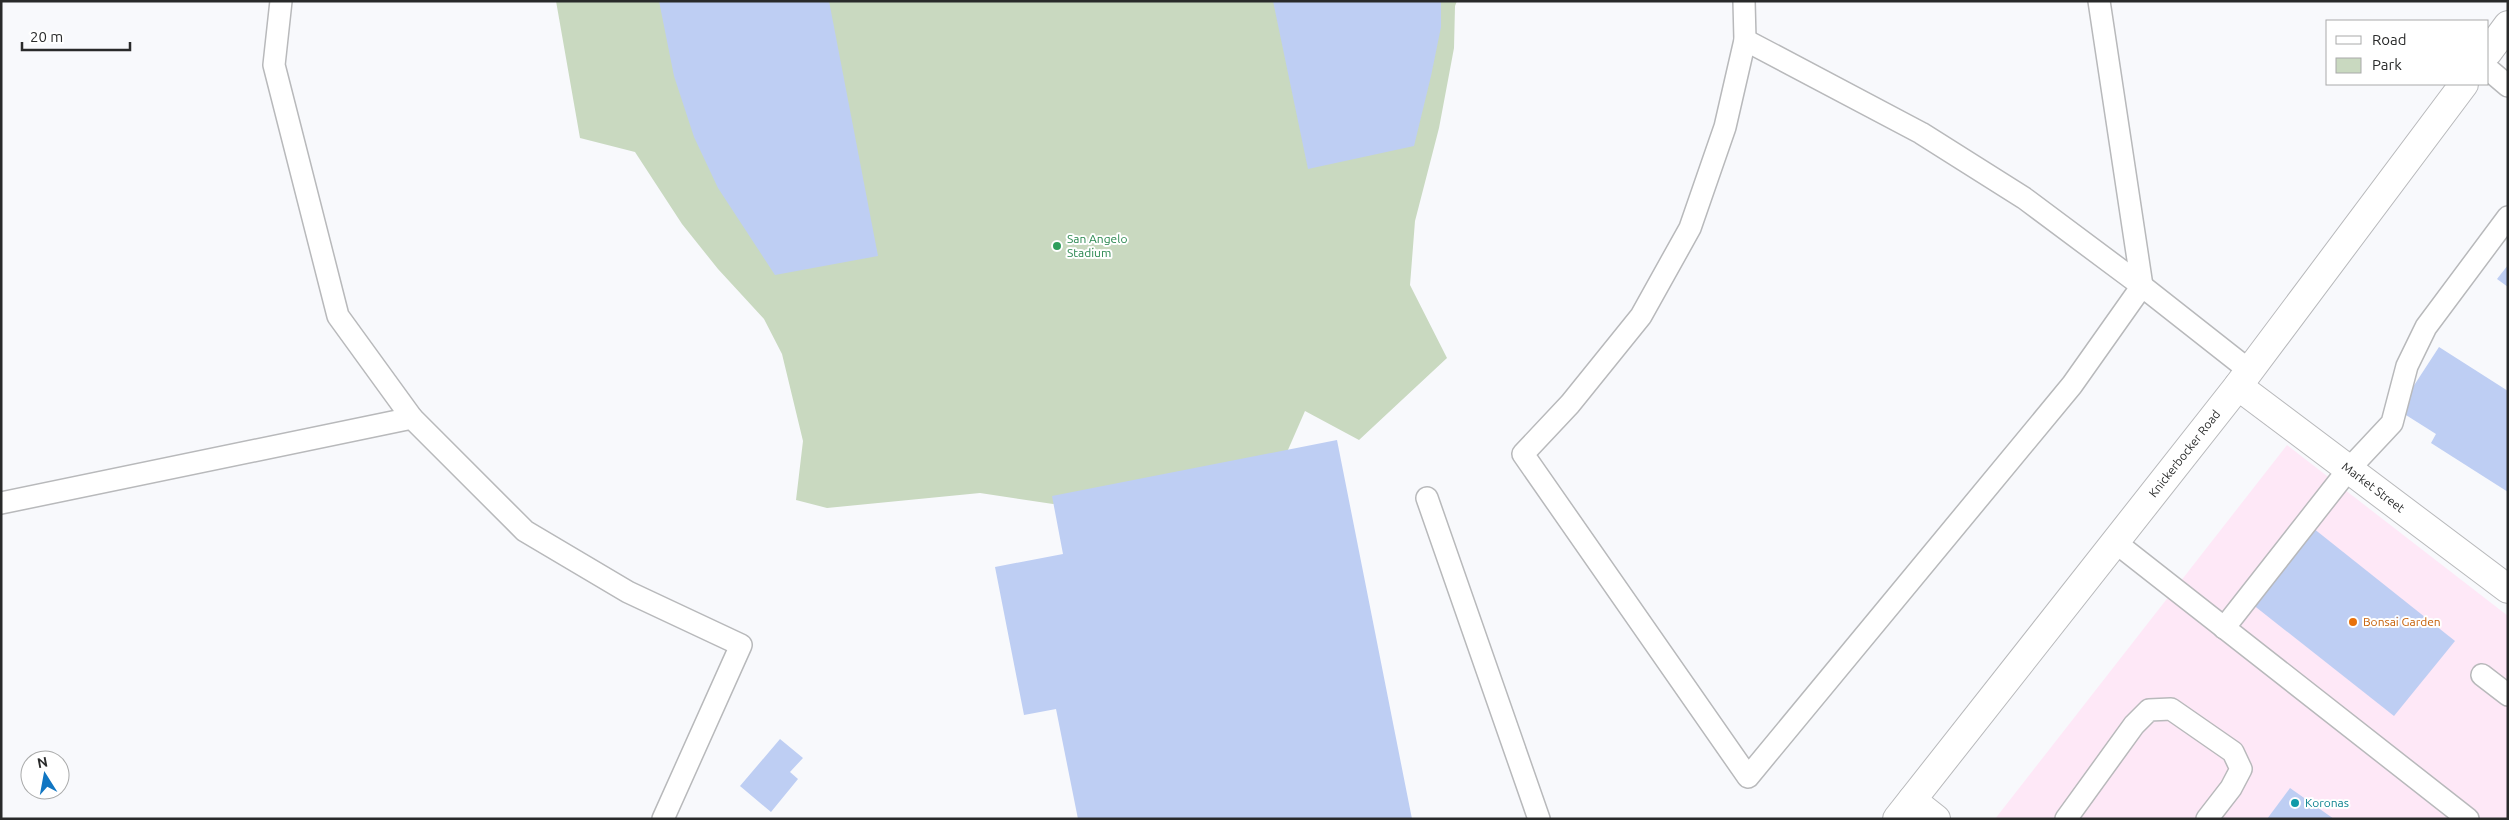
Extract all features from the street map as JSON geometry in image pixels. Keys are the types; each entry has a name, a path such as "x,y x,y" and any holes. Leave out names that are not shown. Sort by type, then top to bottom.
{"main road":[{"path":"2489,51 2508,26"},
{"name":"Knickerbocker Road","path":"1905,810 2244,378 2463,85"},
{"name":"Market Street","path":"2244,378 2348,470 2508,589"},
{"path":"1905,810 1936,819"}],"lane":[{"path":"281,1 274,65 338,316 412,418 525,531 628,592 740,645 663,819"},
{"path":"1744,1 1745,40 1725,127 1690,228 1641,316 1570,404 1523,454 1748,777 2072,385 2142,286 2099,1"},
{"path":"1745,40 1921,133 2024,198 2142,286 2244,378"},
{"path":"2489,70 2508,86"},
{"path":"2224,628 2348,470 2392,423 2406,366 2426,327 2508,217"},
{"path":"1,502 412,418"},
{"path":"1427,498 1539,819"},
{"path":"2115,542 2468,819"},
{"path":"2482,675 2508,695"},
{"path":"2066,819 2134,725 2149,710 2171,709 2233,752 2241,769 2231,788 2207,819"}],"shaded area":[{"path":"2287,445 2508,616 2508,819 1995,819"}],"green space":[{"name":"San Angelo Stadium","path":"556,1 1457,1 1455,6 1454,48 1439,128 1415,221 1410,285 1447,358 1359,440 1305,411 1284,459 1053,504 980,493 827,508 796,500 803,441 782,354 764,319 718,269 682,224 635,152 580,138"}],"building":[{"path":"659,1 829,1 878,256 775,275 718,188 694,137 674,76"},
{"path":"1273,1 1441,1 1441,27 1414,146 1308,169"},
{"path":"2508,265 2508,287 2497,279"},
{"path":"2439,347 2508,391 2508,492 2431,443 2436,434 2398,410"},
{"path":"1337,440 1412,819 1078,819 1056,709 1024,715 995,567 1063,554 1052,496"},
{"name":"Bonsai Garden","path":"2313,528 2455,641 2394,716 2252,604"},
{"path":"780,739 803,758 790,772 798,779 771,812 740,786"},
{"name":"Koronas","path":"2290,788 2334,819 2267,819"}],"place":[{"name":"San Angelo Stadium","path":"1057,246"},
{"name":"Bonsai Garden","path":"2353,622"},
{"name":"Koronas","path":"2295,803"}]}
